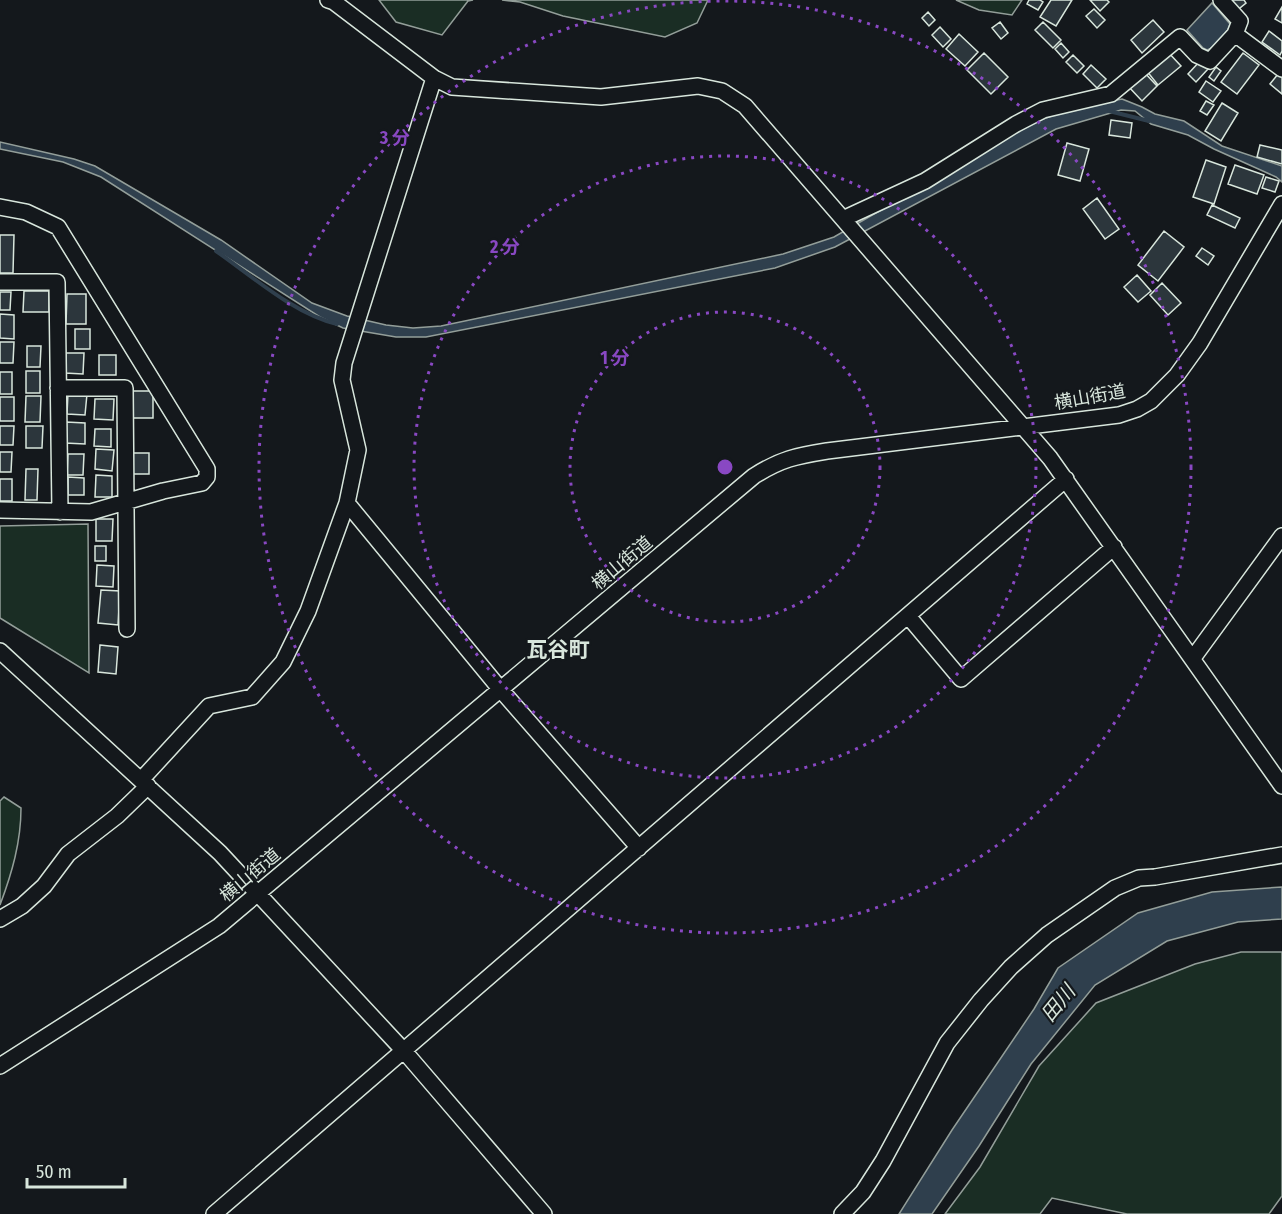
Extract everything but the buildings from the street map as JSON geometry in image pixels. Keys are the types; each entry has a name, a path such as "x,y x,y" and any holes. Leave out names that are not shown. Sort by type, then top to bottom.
{"street":[{"path":"328,0 334,2 434,78 452,87 601,97 698,86 722,92 744,106 1037,442 1193,657 1282,786"},
{"path":"843,219 925,181 1016,124 1043,110 1111,94 1180,37 1197,55 1210,61 1235,34 1240,21 1221,0"},
{"path":"1235,34 1282,69"},
{"path":"0,919 44,886 68,854 117,816 209,706 252,697 283,662 308,611 347,503 358,450 342,380 344,363 434,78"},
{"name":"横山街道","path":"0,1066 219,926 754,476 772,465 790,457 827,451 1119,415 1137,409 1159,394 1177,375 1200,343 1282,204"},
{"path":"0,207 26,212 58,227 207,470 207,477 202,483 163,491 91,512 0,510"},
{"path":"0,282 57,282 60,512"},
{"path":"58,388 125,388 127,629"},
{"path":"214,1214 1066,479"},
{"path":"347,503 501,690 639,848"},
{"path":"1193,657 1282,536"},
{"path":"908,616 961,679 1114,547"},
{"path":"0,651 145,783 258,893 404,1051 544,1214"},
{"path":"842,1214 863,1192 883,1161 947,1043 1011,967 1047,935 1115,888 1139,878 1282,855"}],"green space":[{"path":"379,0 473,0 468,1 442,35 396,22"},
{"path":"502,0 708,0 697,23 665,37 563,16 520,2"},
{"path":"956,0 1022,0 1012,15 979,10"},
{"path":"88,524 89,673 0,618 0,526"},
{"path":"4,797 21,808 21,821 15,857 0,905 0,801"},
{"path":"1241,952 1282,952 1282,1196 1269,1214 1127,1214 1052,1198 1040,1214 945,1214 980,1167 1039,1066 1096,1003 1195,964"}],"water":[{"path":"1212,3 1230,24 1221,39 1207,50 1187,30"},
{"path":"1122,99 1155,114 1184,121 1222,146 1282,166 1282,182 1188,135 1151,124 1135,111 1121,110 1056,129 835,247 775,268 426,337 396,337 343,328 320,317 101,177 63,162 0,149 0,142 95,166 221,240 312,303 347,316 386,325 413,328 441,326 783,254 834,237 1035,122 1068,110"},
{"name":"田川","path":"1282,887 1282,919 1238,922 1167,941 1095,985 1031,1064 932,1214 899,1214 952,1130 1034,1009 1058,968 1138,913 1212,892"}],"waterway":[{"path":"1109,111 1149,121"},
{"path":"216,251 289,303 305,312 337,324"}],"district":[{"name":"瓦谷町","path":"558,650"}]}
